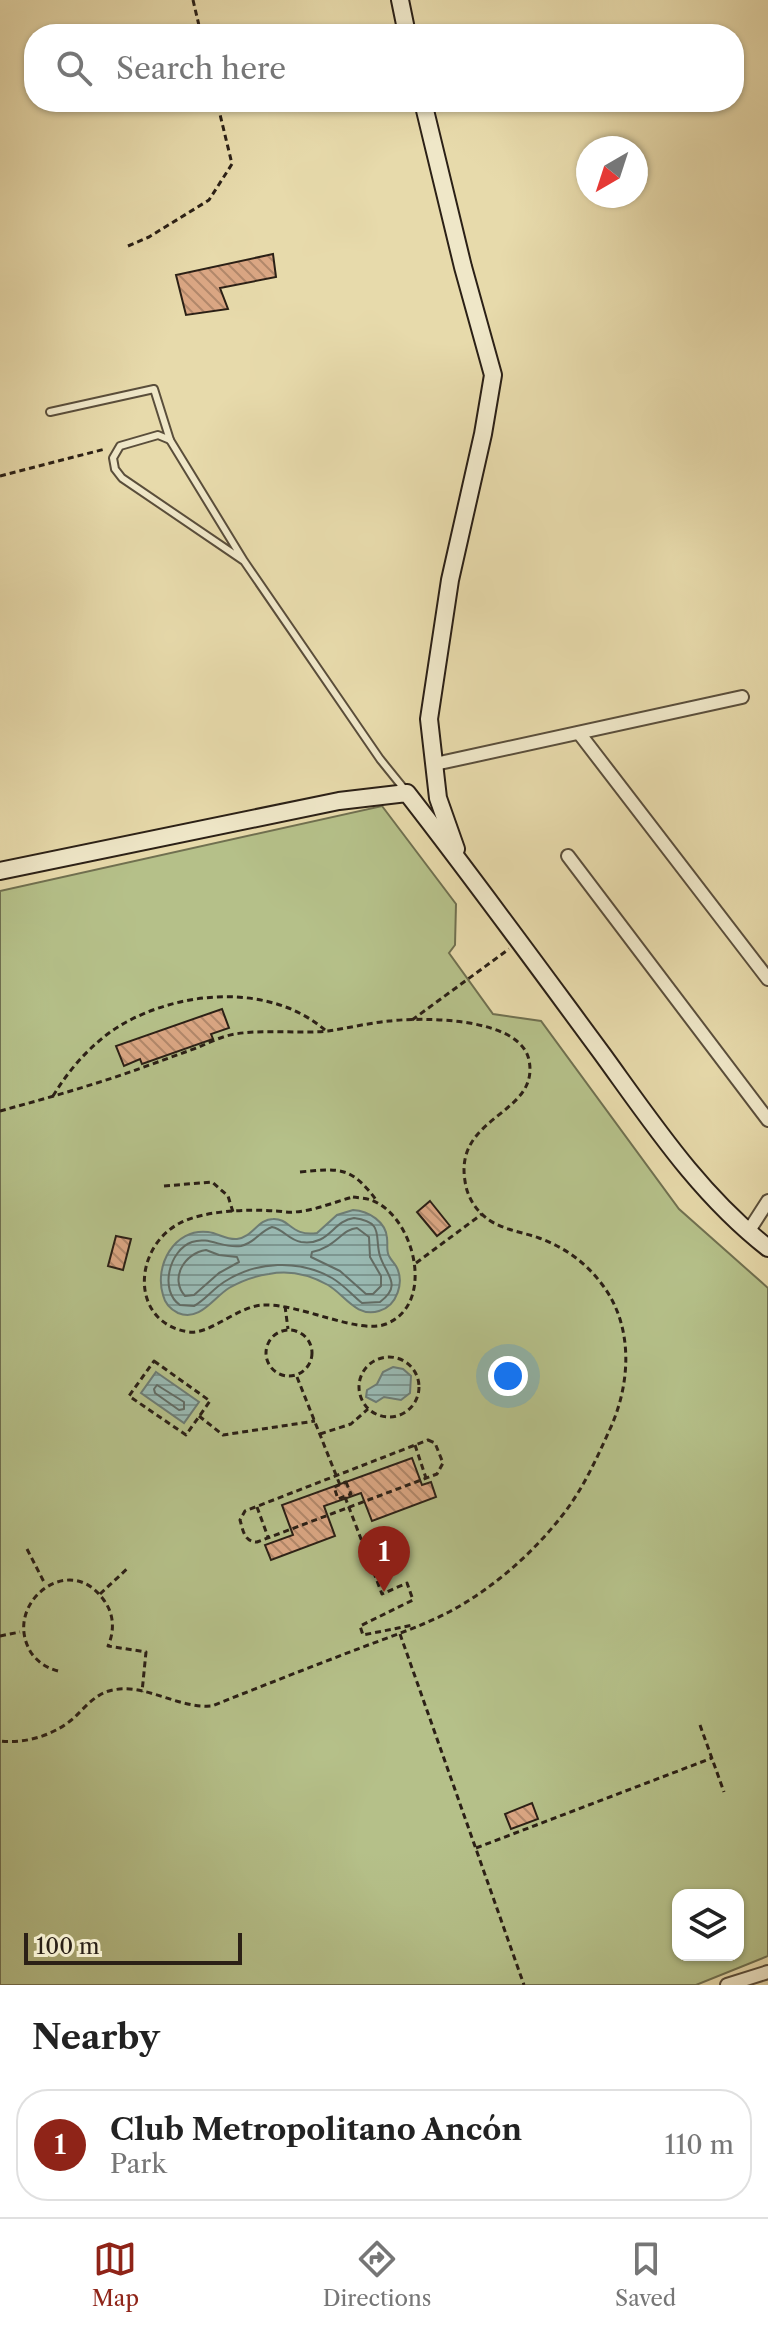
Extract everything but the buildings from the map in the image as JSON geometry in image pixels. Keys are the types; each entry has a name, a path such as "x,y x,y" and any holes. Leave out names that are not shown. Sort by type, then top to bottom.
{"street":[{"path":"400,0 405,24"},
{"path":"425,112 493,375 450,580 429,719 438,798 461,862"},
{"path":"435,764 742,697"},
{"path":"579,733 768,979"},
{"path":"0,871 339,801 407,793 690,1173 768,1248"},
{"path":"568,856 768,1120"},
{"path":"748,1232 768,1201"},
{"path":"727,1985 768,1972"}],"lane":[{"path":"50,412 154,389 170,440 244,561 380,759 407,793"},
{"path":"170,440 158,435 120,446 113,458 115,469 122,478 244,561"}],"path":[{"path":"193,0 199,24"},
{"path":"128,246 149,237 209,200 232,164 219,112"},
{"path":"0,476 120,446"},
{"path":"412,1020 520,942"},
{"path":"53,1096 80,1059 110,1032 141,1014 200,997 269,1002 311,1018 327,1031"},
{"path":"0,1111 126,1073 233,1034 327,1031 390,1020 479,1025 504,1031 520,1043 529,1058 529,1074 524,1092 514,1104 483,1126 470,1144 464,1167 465,1185 472,1203 482,1214 508,1230 539,1238 565,1250 593,1274 615,1305 626,1345 627,1372 614,1420 592,1468 561,1517 500,1577 447,1613 212,1706 192,1707 127,1689 104,1693 54,1731 28,1739 0,1741"},
{"path":"300,1172 337,1168 346,1171 364,1186 396,1221 416,1263 411,1300 397,1317 375,1327 285,1306 249,1307 191,1332 173,1327 162,1319 146,1298 144,1268 159,1240 180,1223 233,1212 274,1210 293,1213 353,1197 371,1199 379,1204"},
{"path":"164,1186 212,1182 228,1196 233,1212"},
{"path":"416,1263 482,1214"},
{"path":"285,1306 288,1329"},
{"path":"288,1329 303,1334 312,1346 308,1368 297,1375 280,1374 273,1370 266,1356 266,1348 274,1335 288,1329"},
{"path":"383,1357 401,1359 410,1365 419,1382 419,1393 409,1411 389,1418 378,1416 368,1409 362,1403 358,1384 366,1367 383,1357"},
{"path":"154,1361 210,1401 199,1416 186,1435 129,1396 154,1361"},
{"path":"297,1375 337,1475 340,1485 334,1487 338,1499 345,1497 382,1594 407,1583 413,1600 360,1626 363,1635 424,1623"},
{"path":"320,1434 351,1424 368,1409"},
{"path":"199,1416 223,1435 315,1421"},
{"path":"431,1441 443,1463 437,1474 253,1542 246,1537 240,1517 245,1511 337,1475 431,1441"},
{"path":"415,1445 426,1478"},
{"path":"256,1506 268,1537"},
{"path":"27,1549 46,1585"},
{"path":"100,1594 129,1567"},
{"path":"58,1671 37,1660 27,1648 21,1620 34,1594 46,1585 75,1580 89,1585 109,1606 113,1621 108,1646 146,1652 142,1692"},
{"path":"0,1636 22,1632"},
{"path":"399,1633 524,1985"},
{"path":"700,1725 724,1792"},
{"path":"476,1848 712,1758"}],"green space":[{"path":"382,806 456,904 455,945 449,953 493,1014 541,1021 679,1209 768,1288 768,1956 696,1985 0,1985 0,891"}],"water":[{"path":"353,1210 376,1218 384,1227 388,1254 399,1272 395,1299 379,1311 357,1308 321,1281 284,1273 238,1283 206,1308 193,1314 178,1313 165,1301 161,1284 164,1261 169,1251 185,1236 208,1232 243,1238 263,1222 273,1219 308,1234 317,1233 337,1215"},
{"path":"393,1367 403,1369 411,1376 410,1393 401,1400 384,1397 376,1402 366,1397 367,1390 377,1384 383,1372"},
{"path":"156,1372 199,1402 184,1423 141,1393"}],"place":[{"name":"Club Metropolitano Ancón","path":"384,1592"}]}
